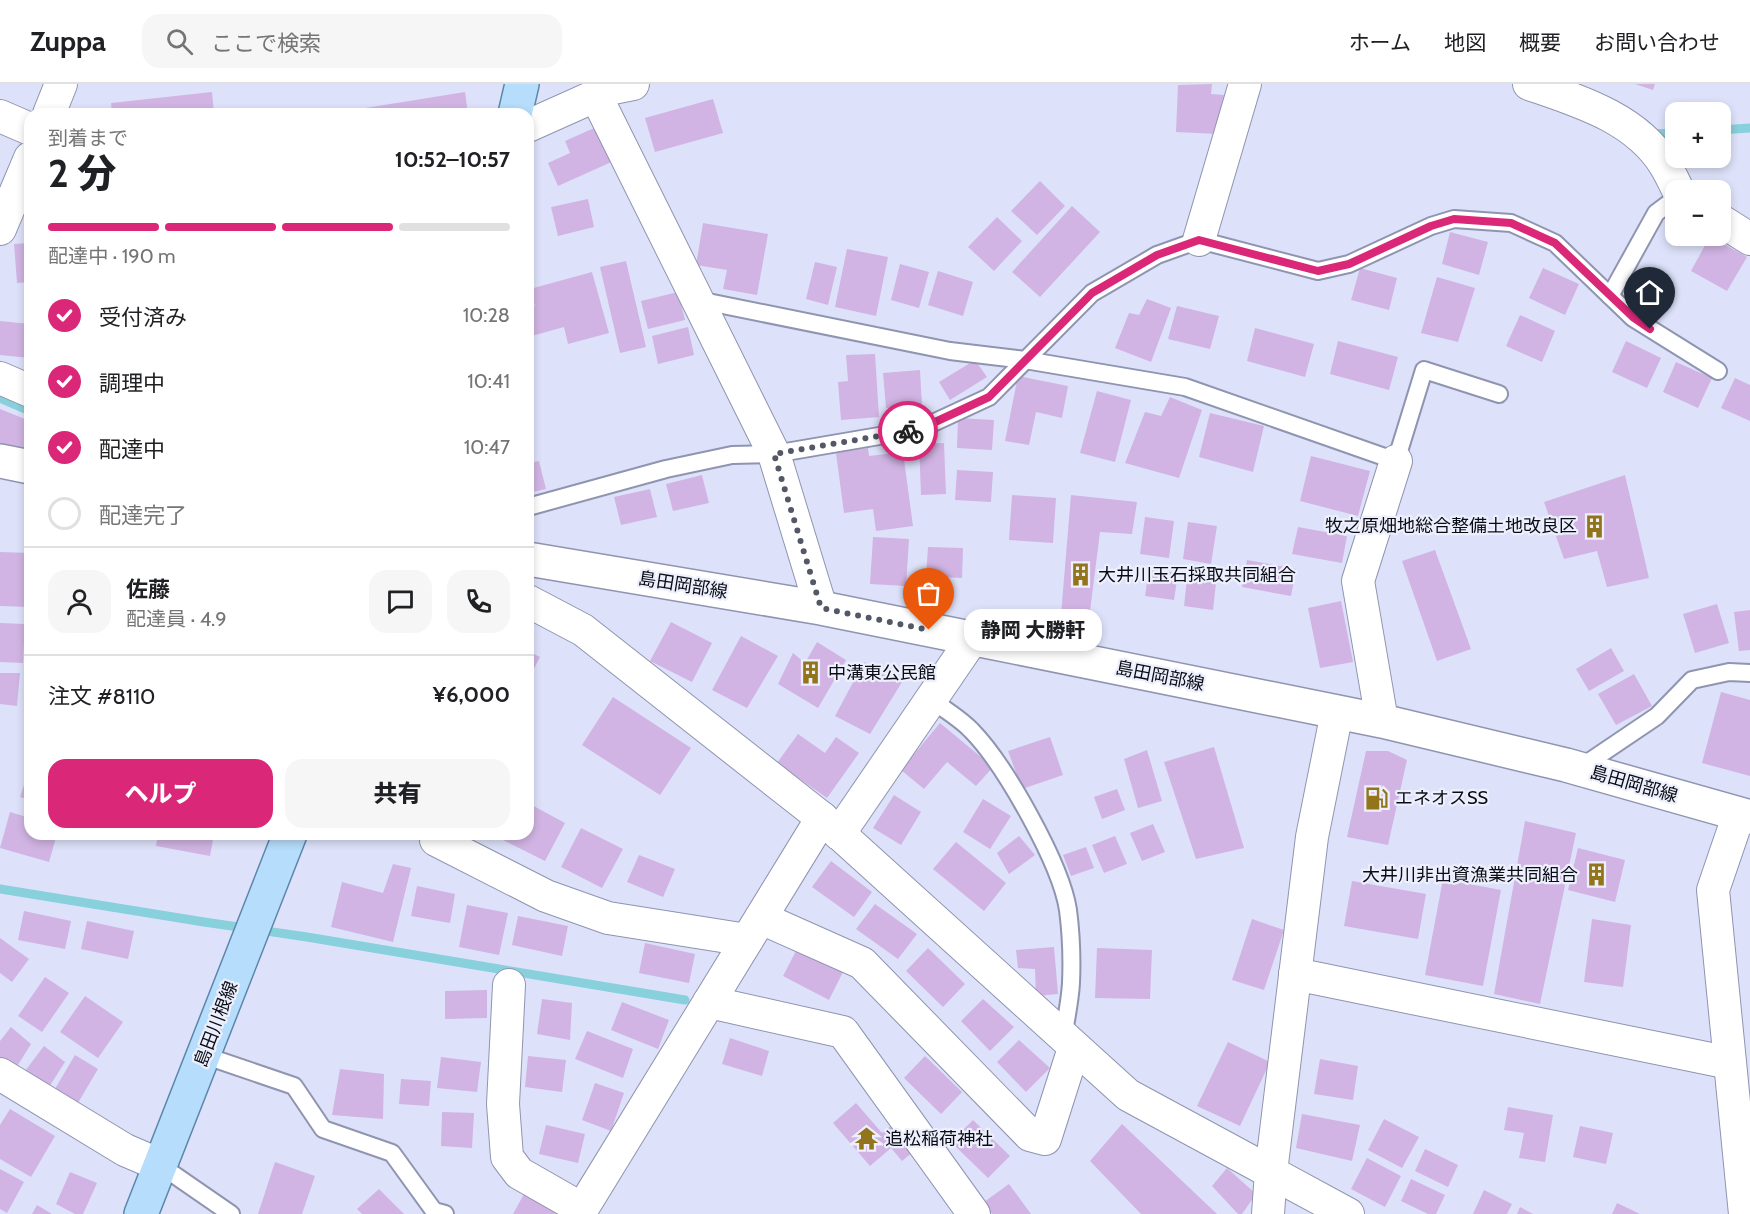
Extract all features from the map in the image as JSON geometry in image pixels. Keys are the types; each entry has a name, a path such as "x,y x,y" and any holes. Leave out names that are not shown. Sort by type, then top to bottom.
{"main road":[{"path":"516,108 522,84"},
{"path":"0,461 24,466"},
{"name":"島田岡部線","path":"534,560 821,608 1382,721 1580,769 1744,815"},
{"name":"島田川根線","path":"141,1214 288,840"}],"street":[{"path":"51,108 61,84"},
{"path":"534,123 613,88 633,84"},
{"path":"1199,240 1245,84"},
{"path":"1529,84 1573,91 1639,135 1665,165 1673,180"},
{"path":"596,96 774,454 821,608"},
{"path":"0,116 24,126"},
{"path":"0,229 24,172"},
{"path":"1731,227 1750,239"},
{"path":"0,378 24,388"},
{"path":"1382,721 1358,581 1396,461"},
{"path":"534,604 583,630 830,826 1128,1095 1348,1214"},
{"path":"509,985 502,1104 507,1157 519,1173 580,1212 754,929 830,826 932,700 973,638"},
{"path":"1268,1214 1271,1172 1312,837 1337,712"},
{"path":"1744,815 1713,890 1745,1214"},
{"path":"436,840 546,896 609,918 754,929 862,963 1030,1135 1045,1139 1068,1043"},
{"path":"1295,974 1730,1063"},
{"path":"709,1002 843,1032 974,1214"},
{"path":"0,1074 125,1150 160,1165"}],"lane":[{"path":"1610,296 1656,213 1665,206"},
{"path":"534,505 666,469 732,455 774,454 920,429 989,397 1092,293 1157,255 1199,240 1318,271 1349,264 1431,226 1454,219 1511,223 1555,243 1634,318 1718,371"},
{"path":"698,300 950,351 1025,360 1185,387 1396,461 1424,370 1499,394"},
{"path":"1580,769 1657,716 1692,680 1729,672 1750,673"},
{"path":"932,700 971,729 996,759 1033,824 1056,871 1068,909 1071,964 1068,1043"},
{"path":"204,1055 294,1086 323,1129 392,1153 434,1211 445,1214"},
{"path":"160,1165 231,1214"}],"building":[{"path":"1212,84 1211,94 1224,95 1218,134 1176,132 1178,85"},
{"path":"1635,84 1655,84 1653,90"},
{"path":"212,92 213,108 111,108 111,103"},
{"path":"465,92 467,108 365,108"},
{"path":"713,99 723,133 655,152 645,118"},
{"path":"601,125 616,160 558,186 548,163 570,153 565,141"},
{"path":"1040,181 1065,206 1037,235 1011,211"},
{"path":"588,199 594,227 558,236 551,207"},
{"path":"1072,206 1100,232 1040,297 1012,272"},
{"path":"997,217 1022,241 994,271 968,247"},
{"path":"703,223 768,234 757,295 723,289 727,270 696,265"},
{"path":"1450,232 1488,242 1479,275 1442,264"},
{"path":"24,243 24,282 17,283 14,244"},
{"path":"1705,246 1728,246 1747,257 1727,291 1691,271"},
{"path":"847,249 888,257 876,316 835,307"},
{"path":"626,261 646,347 620,353 600,267"},
{"path":"815,262 837,267 828,305 806,299"},
{"path":"900,264 929,272 919,308 891,300"},
{"path":"1360,268 1397,278 1389,310 1351,300"},
{"path":"1543,268 1579,284 1565,315 1529,298"},
{"path":"938,271 973,282 963,316 928,305"},
{"path":"592,272 609,333 568,344 564,327 534,335 534,288"},
{"path":"1437,277 1475,288 1458,342 1421,333"},
{"path":"678,292 685,320 648,329 641,301"},
{"path":"1147,299 1171,308 1151,362 1115,348 1129,313 1139,315"},
{"path":"1177,306 1219,316 1210,349 1168,339"},
{"path":"1520,315 1555,331 1542,362 1506,346"},
{"path":"0,321 24,323 24,357 0,355"},
{"path":"688,327 694,355 658,364 652,336"},
{"path":"1255,328 1314,344 1305,377 1247,361"},
{"path":"1338,341 1398,357 1389,390 1330,374"},
{"path":"1626,341 1661,358 1647,388 1612,372"},
{"path":"875,354 879,417 841,420 838,382 848,381 846,355"},
{"path":"975,360 987,377 950,400 939,382"},
{"path":"1676,362 1712,378 1698,408 1663,392"},
{"path":"920,370 922,406 886,408 883,373"},
{"path":"1018,376 1068,386 1062,418 1036,412 1029,445 1005,441"},
{"path":"1735,378 1750,385 1750,421 1721,408"},
{"path":"1097,391 1131,400 1115,462 1080,453"},
{"path":"1170,397 1202,410 1179,478 1125,463 1145,412 1161,416"},
{"path":"0,409 24,419 24,452 0,444"},
{"path":"1210,413 1264,426 1253,472 1199,457"},
{"path":"958,418 994,420 992,450 957,448"},
{"path":"944,443 946,494 921,495 919,444"},
{"path":"868,448 869,456 903,452 913,526 876,531 873,509 844,513 836,453"},
{"path":"1311,456 1370,471 1358,516 1300,501"},
{"path":"539,461 546,489 534,492 534,462"},
{"path":"957,470 993,472 991,502 955,500"},
{"path":"702,475 709,503 673,511 666,484"},
{"name":"牧之原畑地総合整備土地改良区","path":"1625,475 1649,578 1607,587 1597,551 1564,559 1544,502"},
{"path":"650,489 657,517 621,525 614,497"},
{"path":"1012,495 1056,498 1053,543 1009,540"},
{"name":"大井川玉石採取共同組合","path":"1071,495 1137,502 1132,534 1100,532 1089,619 1061,615"},
{"path":"1145,517 1174,521 1169,558 1140,554"},
{"path":"1188,522 1217,526 1211,564 1183,559"},
{"path":"1298,527 1347,536 1342,563 1292,554"},
{"path":"873,537 909,539 906,586 870,584"},
{"path":"928,547 963,548 962,578 926,576"},
{"path":"1435,550 1471,649 1437,661 1402,561"},
{"path":"0,552 24,553 24,607 0,606"},
{"path":"1247,560 1296,569 1291,596 1242,587"},
{"path":"1149,569 1178,573 1174,600 1145,596"},
{"path":"1187,579 1216,583 1213,610 1184,606"},
{"path":"1341,601 1353,662 1320,668 1308,608"},
{"path":"1717,604 1729,643 1695,653 1683,614"},
{"path":"1750,610 1750,650 1739,651 1734,612"},
{"path":"671,622 712,643 692,682 650,661"},
{"path":"0,623 24,624 23,663 0,662"},
{"path":"741,636 778,656 747,708 712,690"},
{"name":"中溝東公民館","path":"817,642 846,660 818,708 778,684 793,653 805,663"},
{"path":"1611,648 1624,671 1589,691 1576,669"},
{"path":"534,654 540,657 534,668"},
{"path":"864,662 902,682 870,734 835,716"},
{"path":"0,673 20,673 17,706 0,704"},
{"path":"1634,674 1652,706 1616,725 1598,694"},
{"path":"1721,692 1750,700 1750,776 1702,763"},
{"path":"613,697 691,748 660,795 582,745"},
{"path":"940,723 993,767 976,786 947,762 924,789 901,770"},
{"path":"798,734 825,753 836,737 859,753 827,798 777,763"},
{"path":"1050,737 1063,775 1022,789 1008,751"},
{"path":"1214,747 1244,848 1196,859 1164,762"},
{"path":"1147,750 1162,801 1138,808 1124,759"},
{"name":"エネオスSS","path":"1366,751 1388,751 1407,760 1388,845 1347,837"},
{"path":"24,785 24,798 20,797"},
{"path":"1117,789 1125,810 1102,819 1094,797"},
{"path":"894,795 921,812 901,845 873,828"},
{"path":"983,799 1011,816 990,849 963,832"},
{"path":"534,806 565,823 545,861 503,840 534,840"},
{"path":"10,812 24,816 24,840 55,840 49,862 0,848"},
{"path":"1525,821 1576,833 1540,1004 1494,994"},
{"path":"1153,824 1165,852 1142,861 1130,833"},
{"path":"581,828 623,849 602,888 561,867"},
{"path":"1019,836 1035,855 1009,874 997,853"},
{"path":"1115,836 1127,864 1104,873 1092,845"},
{"path":"157,840 213,840 210,856 156,846"},
{"path":"956,842 1006,883 984,911 933,869"},
{"path":"1086,847 1094,868 1071,876 1063,855"},
{"name":"大井川非出資漁業共同組合","path":"1578,848 1625,860 1615,902 1568,890"},
{"path":"639,855 675,869 663,897 627,882"},
{"path":"831,861 872,892 854,917 812,887"},
{"path":"393,864 411,868 393,942 331,927 342,882 383,893"},
{"path":"1443,879 1501,890 1483,986 1425,975"},
{"path":"1352,881 1426,894 1418,939 1344,926"},
{"path":"417,886 455,894 450,923 411,916"},
{"path":"875,904 917,934 898,959 856,929"},
{"path":"467,905 508,913 499,955 459,947"},
{"path":"24,911 71,921 65,949 18,940"},
{"path":"518,916 568,926 562,956 512,945"},
{"path":"1252,919 1284,930 1264,990 1232,980"},
{"path":"1592,919 1631,925 1623,987 1584,982"},
{"path":"87,921 134,931 128,959 81,949"},
{"path":"0,938 29,959 12,982 0,973"},
{"path":"645,943 695,954 689,983 639,973"},
{"path":"1054,947 1058,994 1036,996 1035,969 1018,968 1016,950"},
{"path":"928,948 965,984 943,1007 906,971"},
{"path":"1097,948 1152,950 1150,999 1095,998"},
{"path":"797,949 843,972 829,1000 783,976"},
{"path":"45,977 69,993 42,1032 18,1016"},
{"path":"487,990 487,1018 445,1019 445,991"},
{"path":"85,996 123,1022 98,1058 60,1032"},
{"path":"542,999 572,1003 570,1040 537,1034"},
{"path":"983,999 1014,1027 990,1051 961,1021"},
{"path":"622,1002 669,1020 658,1049 611,1030"},
{"path":"11,1027 31,1044 16,1068 0,1058 0,1041"},
{"path":"587,1031 633,1049 623,1078 575,1059"},
{"path":"730,1038 769,1051 762,1076 722,1064"},
{"path":"1019,1040 1050,1068 1026,1092 997,1062"},
{"path":"1228,1042 1270,1062 1240,1126 1197,1106"},
{"path":"44,1046 65,1062 49,1087 25,1071"},
{"path":"75,1055 98,1069 75,1108 52,1094"},
{"path":"528,1056 566,1060 562,1092 525,1087"},
{"path":"925,1056 962,1092 941,1114 904,1078"},
{"path":"441,1057 481,1062 477,1092 437,1088"},
{"path":"1320,1059 1358,1066 1353,1100 1314,1094"},
{"path":"340,1069 384,1074 383,1119 332,1115"},
{"path":"401,1079 431,1081 429,1106 399,1104"},
{"path":"595,1083 624,1093 611,1131 582,1120"},
{"path":"856,1103 882,1133 892,1125 914,1151 902,1161 891,1148 870,1166 833,1123"},
{"path":"1508,1107 1553,1115 1545,1162 1519,1158 1524,1133 1504,1130"},
{"path":"10,1109 55,1136 31,1177 0,1159 0,1125"},
{"path":"442,1112 474,1113 472,1148 441,1146"},
{"path":"1302,1114 1360,1125 1352,1161 1296,1148"},
{"path":"1384,1119 1419,1137 1402,1168 1368,1150"},
{"path":"973,1120 1010,1156 988,1178 951,1142"},
{"path":"1122,1124 1217,1214 1141,1214 1090,1161"},
{"path":"546,1125 585,1134 578,1163 539,1154"},
{"path":"1580,1126 1613,1133 1606,1164 1573,1157"},
{"path":"1425,1149 1458,1165 1448,1187 1415,1171"},
{"path":"1367,1158 1401,1176 1385,1207 1351,1189"},
{"path":"275,1162 315,1176 302,1214 258,1214"},
{"path":"1227,1168 1256,1194 1242,1214 1238,1214 1212,1186"},
{"path":"0,1169 24,1182 7,1213 0,1209"},
{"path":"70,1172 97,1183 83,1214 75,1214 56,1204"},
{"path":"1411,1179 1445,1195 1436,1214 1428,1214 1401,1201"},
{"path":"1009,1184 1031,1214 992,1214 984,1202"},
{"path":"379,1189 404,1214 362,1214 357,1209"},
{"path":"1484,1190 1512,1204 1507,1214 1473,1214"},
{"path":"524,1194 560,1214 513,1214"},
{"path":"1617,1203 1640,1214 1612,1214"},
{"path":"37,1205 52,1214 32,1214"},
{"path":"1520,1207 1533,1214 1517,1214"}],"waterway":[{"path":"1731,129 1750,128"},
{"path":"1650,134 1665,133"},
{"path":"0,398 24,408"},
{"path":"0,889 685,1000"}],"way so far":[{"path":"908,431 774,454 821,608 929,630"}],"place":[{"name":"牧之原畑地総合整備土地改良区","path":"1595,526"},
{"name":"大井川玉石採取共同組合","path":"1080,575"},
{"name":"静岡 大勝軒","path":"929,630"},
{"name":"中溝東公民館","path":"810,673"},
{"name":"エネオスSS","path":"1377,798"},
{"name":"大井川非出資漁業共同組合","path":"1596,875"},
{"name":"追松稲荷神社","path":"867,1139"}],"route":[{"path":"908,431 920,429 989,397 1092,293 1157,255 1199,240 1318,271 1349,264 1431,226 1454,219 1511,223 1555,243 1634,318 1650,329"}]}
